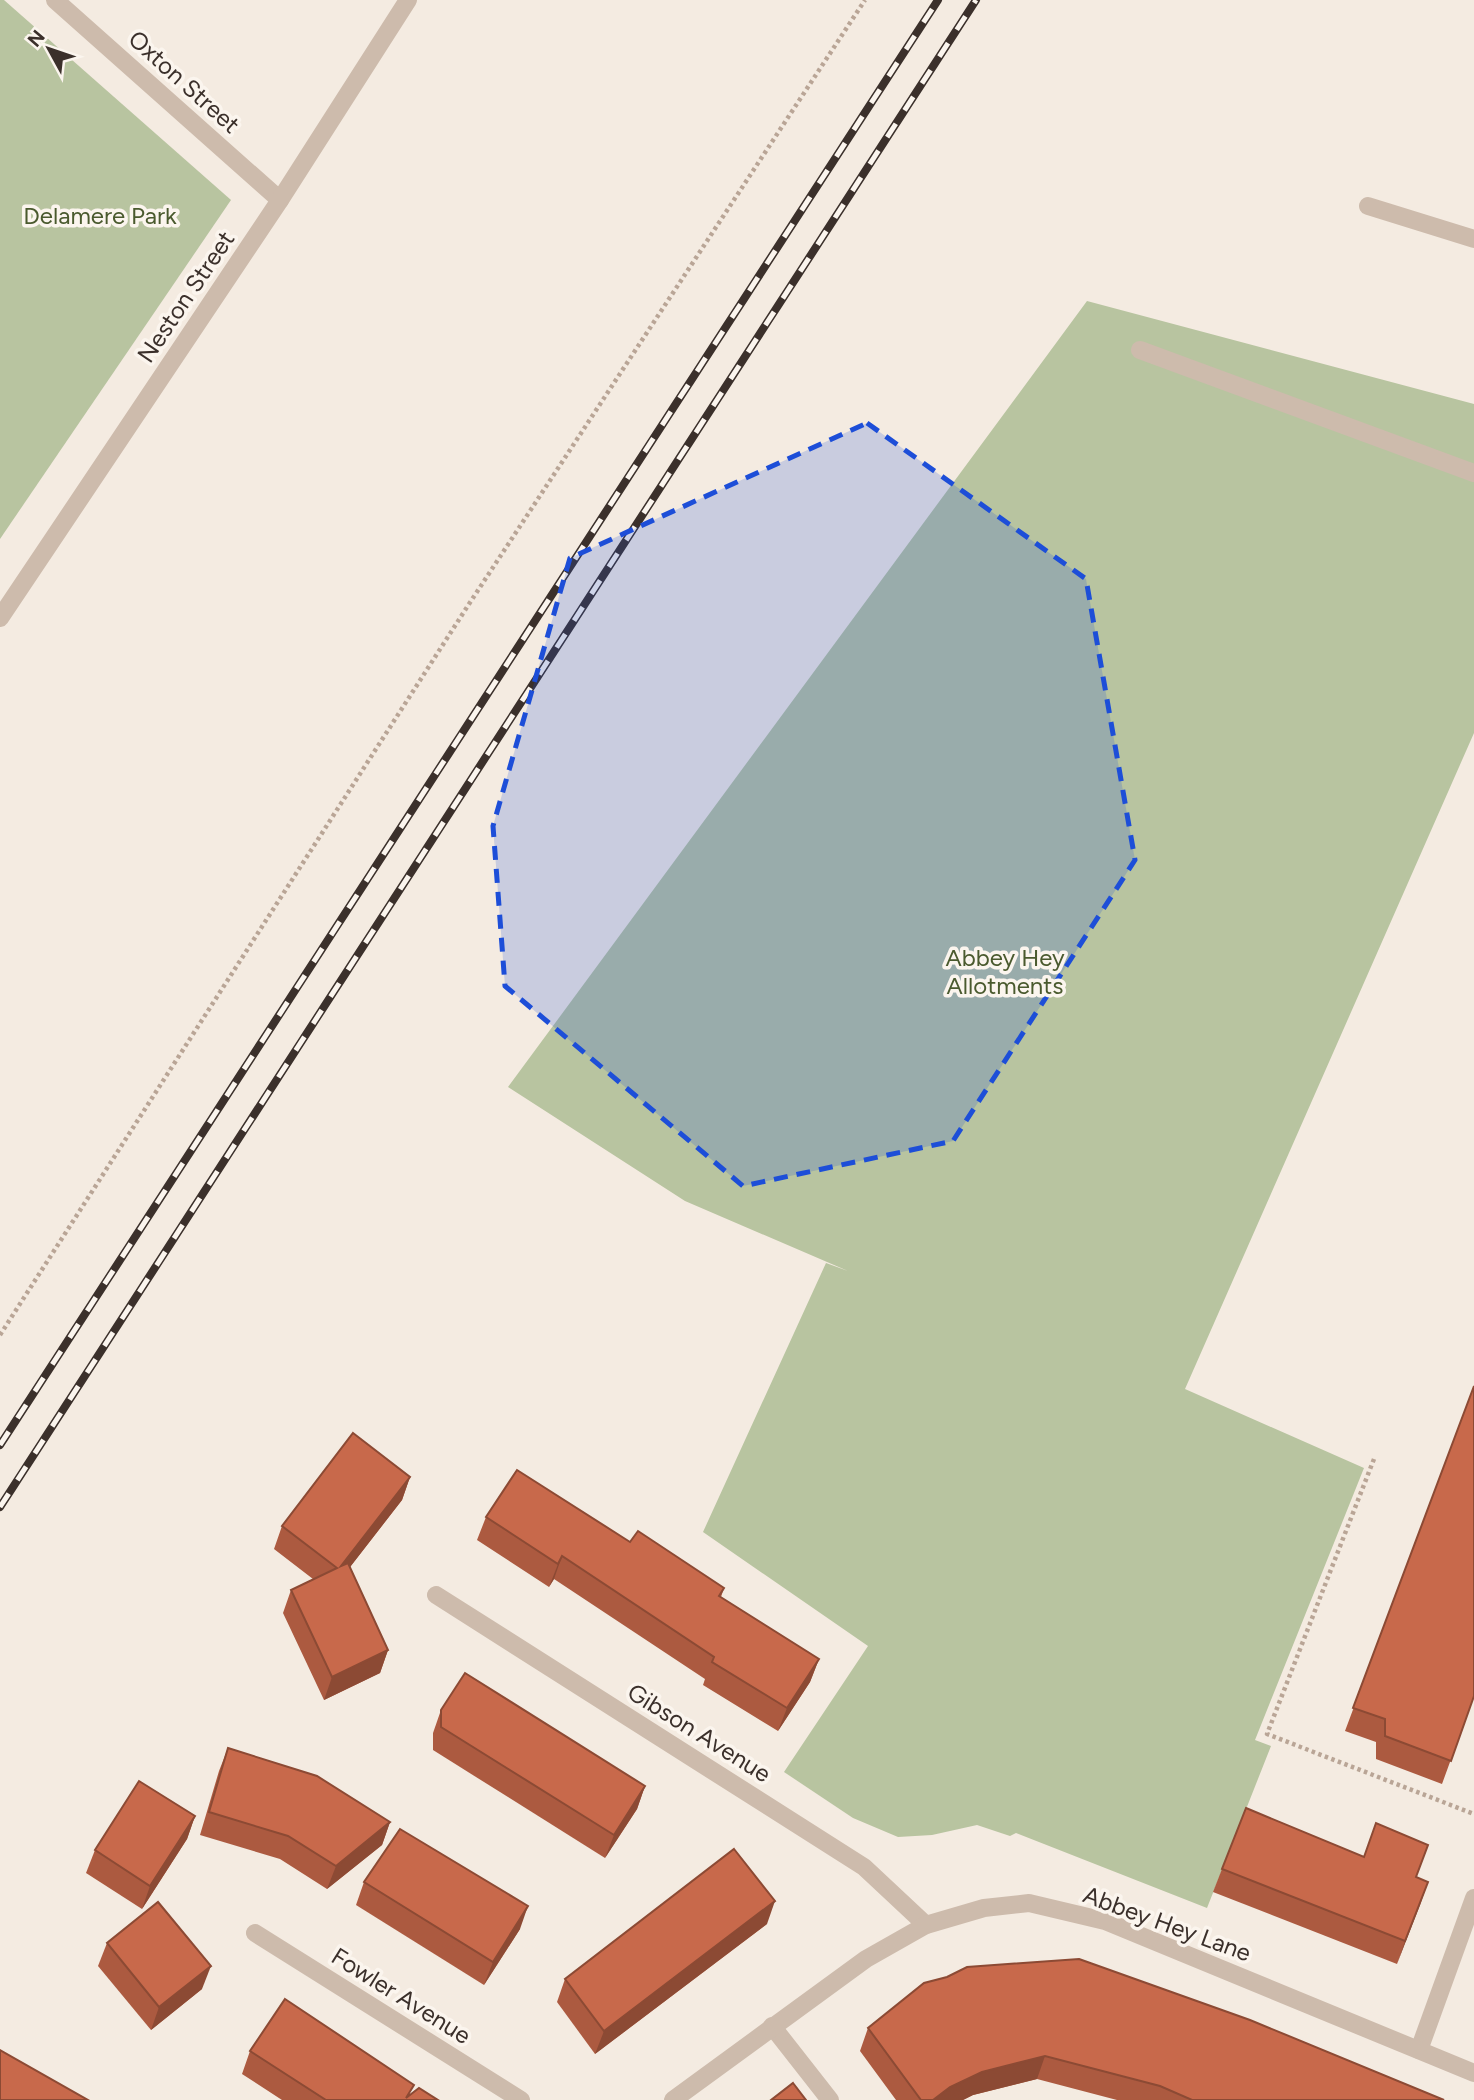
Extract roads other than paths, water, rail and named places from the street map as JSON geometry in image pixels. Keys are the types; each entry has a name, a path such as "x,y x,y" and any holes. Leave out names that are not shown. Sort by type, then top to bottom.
{"street":[{"name":"Oxton Street","path":"55,0 280,200"},
{"name":"Neston Street","path":"0,618 280,200 408,0"},
{"path":"1368,206 1474,239"},
{"path":"1140,349 1474,473"},
{"name":"Gibson Avenue","path":"436,1595 864,1867 926,1925"},
{"path":"1419,2050 1474,1898"},
{"name":"Abbey Hey Lane","path":"673,2100 866,1959 926,1925 984,1908 1029,1903 1105,1921 1474,2073"},
{"name":"Fowler Avenue","path":"255,1933 521,2100"},
{"path":"772,2026 830,2100"}],"railway":[{"path":"0,1445 938,0"},
{"path":"0,1507 976,0"}],"park label":[{"name":"Delamere Park","path":"100,216"},
{"name":"Abbey Hey Allotments","path":"1005,972"}]}
